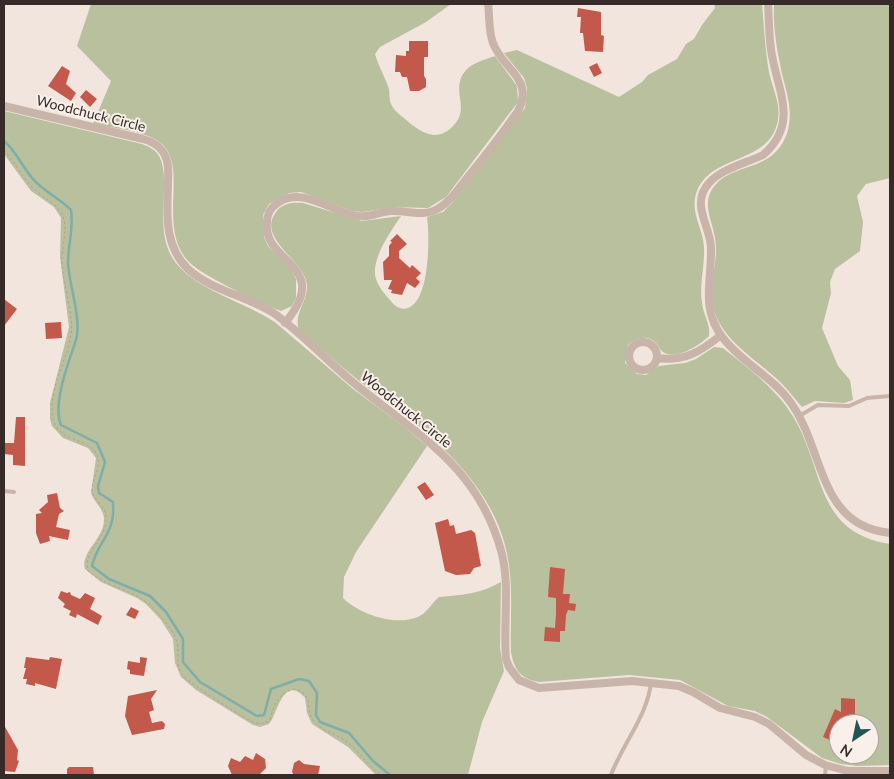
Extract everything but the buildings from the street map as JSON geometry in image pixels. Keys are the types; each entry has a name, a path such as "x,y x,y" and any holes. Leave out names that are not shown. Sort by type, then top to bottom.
{"street":[{"path":"285,323 301,299 302,283 296,270 275,246 267,233 267,216 275,205 285,199 297,197 311,199 360,216 390,211 433,212 451,198 518,111 523,97 521,84 493,45 490,33 488,4"},
{"path":"768,4 771,49 784,110 783,126 775,142 763,155 723,173 709,182 702,196 700,206 711,247 707,290 708,309 721,335 782,392 799,416 836,504 856,523 867,529 890,533"},
{"name":"Woodchuck Circle","path":"4,106 143,139 158,146 167,161 168,226 171,243 178,256 188,268 199,276 266,309 285,323 360,388 418,432 453,464 477,495 493,529 503,560 506,581 506,659 509,667 519,680 539,688 621,682 651,682 679,686 720,708 762,720 806,754 826,766 848,771 890,771"},
{"path":"657,358 674,360 692,356 721,335"}],"lane":[{"path":"799,416 822,404 843,407 867,398 890,396"},
{"path":"4,491 14,492"},
{"path":"611,775 618,757 650,697 651,682"},
{"path":"825,775 826,766"}],"path":[{"path":"142,4 156,4"},
{"path":"4,150 33,188 51,202 63,216 62,263 71,334 59,373 52,411 53,421 64,435 92,448 97,455 98,463 92,490 94,497 102,506 106,517 103,534 87,560 88,571 111,585 143,599 156,612 177,642 177,662 187,681 256,723 270,720 278,698 288,690 295,689 304,692 308,696 310,715 314,722 344,740 380,775"}],"green space":[{"path":"91,4 451,4 426,22 380,47 375,54 388,86 392,106 411,124 423,132 435,135 448,131 459,119 461,113 459,88 463,74 473,65 495,56 517,86 518,102 446,197 428,208 393,207 363,212 352,211 301,192 289,193 269,204 263,215 264,237 268,246 292,271 296,279 296,298 292,306 281,311 219,282 197,269 180,249 175,234 173,217 173,168 170,155 162,144 139,133 93,124 111,81 77,46"},
{"path":"714,4 762,4 770,78 777,102 778,120 773,134 764,145 715,170 704,179 697,191 695,212 704,247 701,296 709,328 709,336 700,344 674,355 663,352 653,340 645,338 634,340 628,345 625,363 637,374 646,375 659,366 685,363 696,359 714,347 723,348 762,380 794,418 804,438 818,478 835,513 848,527 866,537 890,544 890,765 857,766 841,764 879,764 879,714 829,714 829,760 822,758 767,717 755,711 728,706 680,680 629,675 539,682 527,679 519,673 511,652 509,565 504,541 496,519 485,499 456,461 439,444 398,409 349,373 299,329 298,318 307,291 307,285 304,276 276,240 272,231 272,222 278,209 292,203 303,203 362,221 401,216 382,246 375,271 378,284 392,303 399,308 408,308 415,303 421,294 427,267 427,217 443,212 454,201 525,108 527,88 524,78 504,53 517,50 619,97 642,82 648,75 677,59 686,44 694,39 715,8"},
{"path":"774,4 890,4 890,178 866,184 857,196 863,222 860,251 835,269 830,282 831,293 822,328 838,366 850,380 853,400 844,403 815,401 802,407 780,382 727,335 715,312 712,299 716,246 708,202 712,189 727,176 757,164 775,153 782,143 790,122 788,97 776,42"},
{"path":"4,111 142,144 152,149 160,158 163,167 164,226 168,249 187,274 216,292 276,323 353,389 427,446 356,552 344,577 343,598 360,610 381,618 404,620 423,614 439,597 463,595 501,582 500,648 504,671 482,722 468,775 376,775 348,747 312,724 307,713 305,698 291,690 282,699 269,724 260,727 253,725 196,690 181,677 175,663 173,639 161,620 146,604 101,582 85,569 86,556 101,532 104,518 91,493 96,458 88,448 63,438 52,426 50,419 50,403 69,327 60,257 61,218 54,207 31,191 4,154"}],"waterway":[{"path":"4,141 12,149 36,183 71,210 72,223 68,263 77,332 60,394 59,416 61,425 97,443 105,462 98,486 99,493 113,502 112,522 92,566 109,579 150,596 166,612 183,639 183,662 200,682 257,716 264,715 271,689 299,679 309,681 317,693 316,715 320,722 349,733 373,761 390,775"}]}
